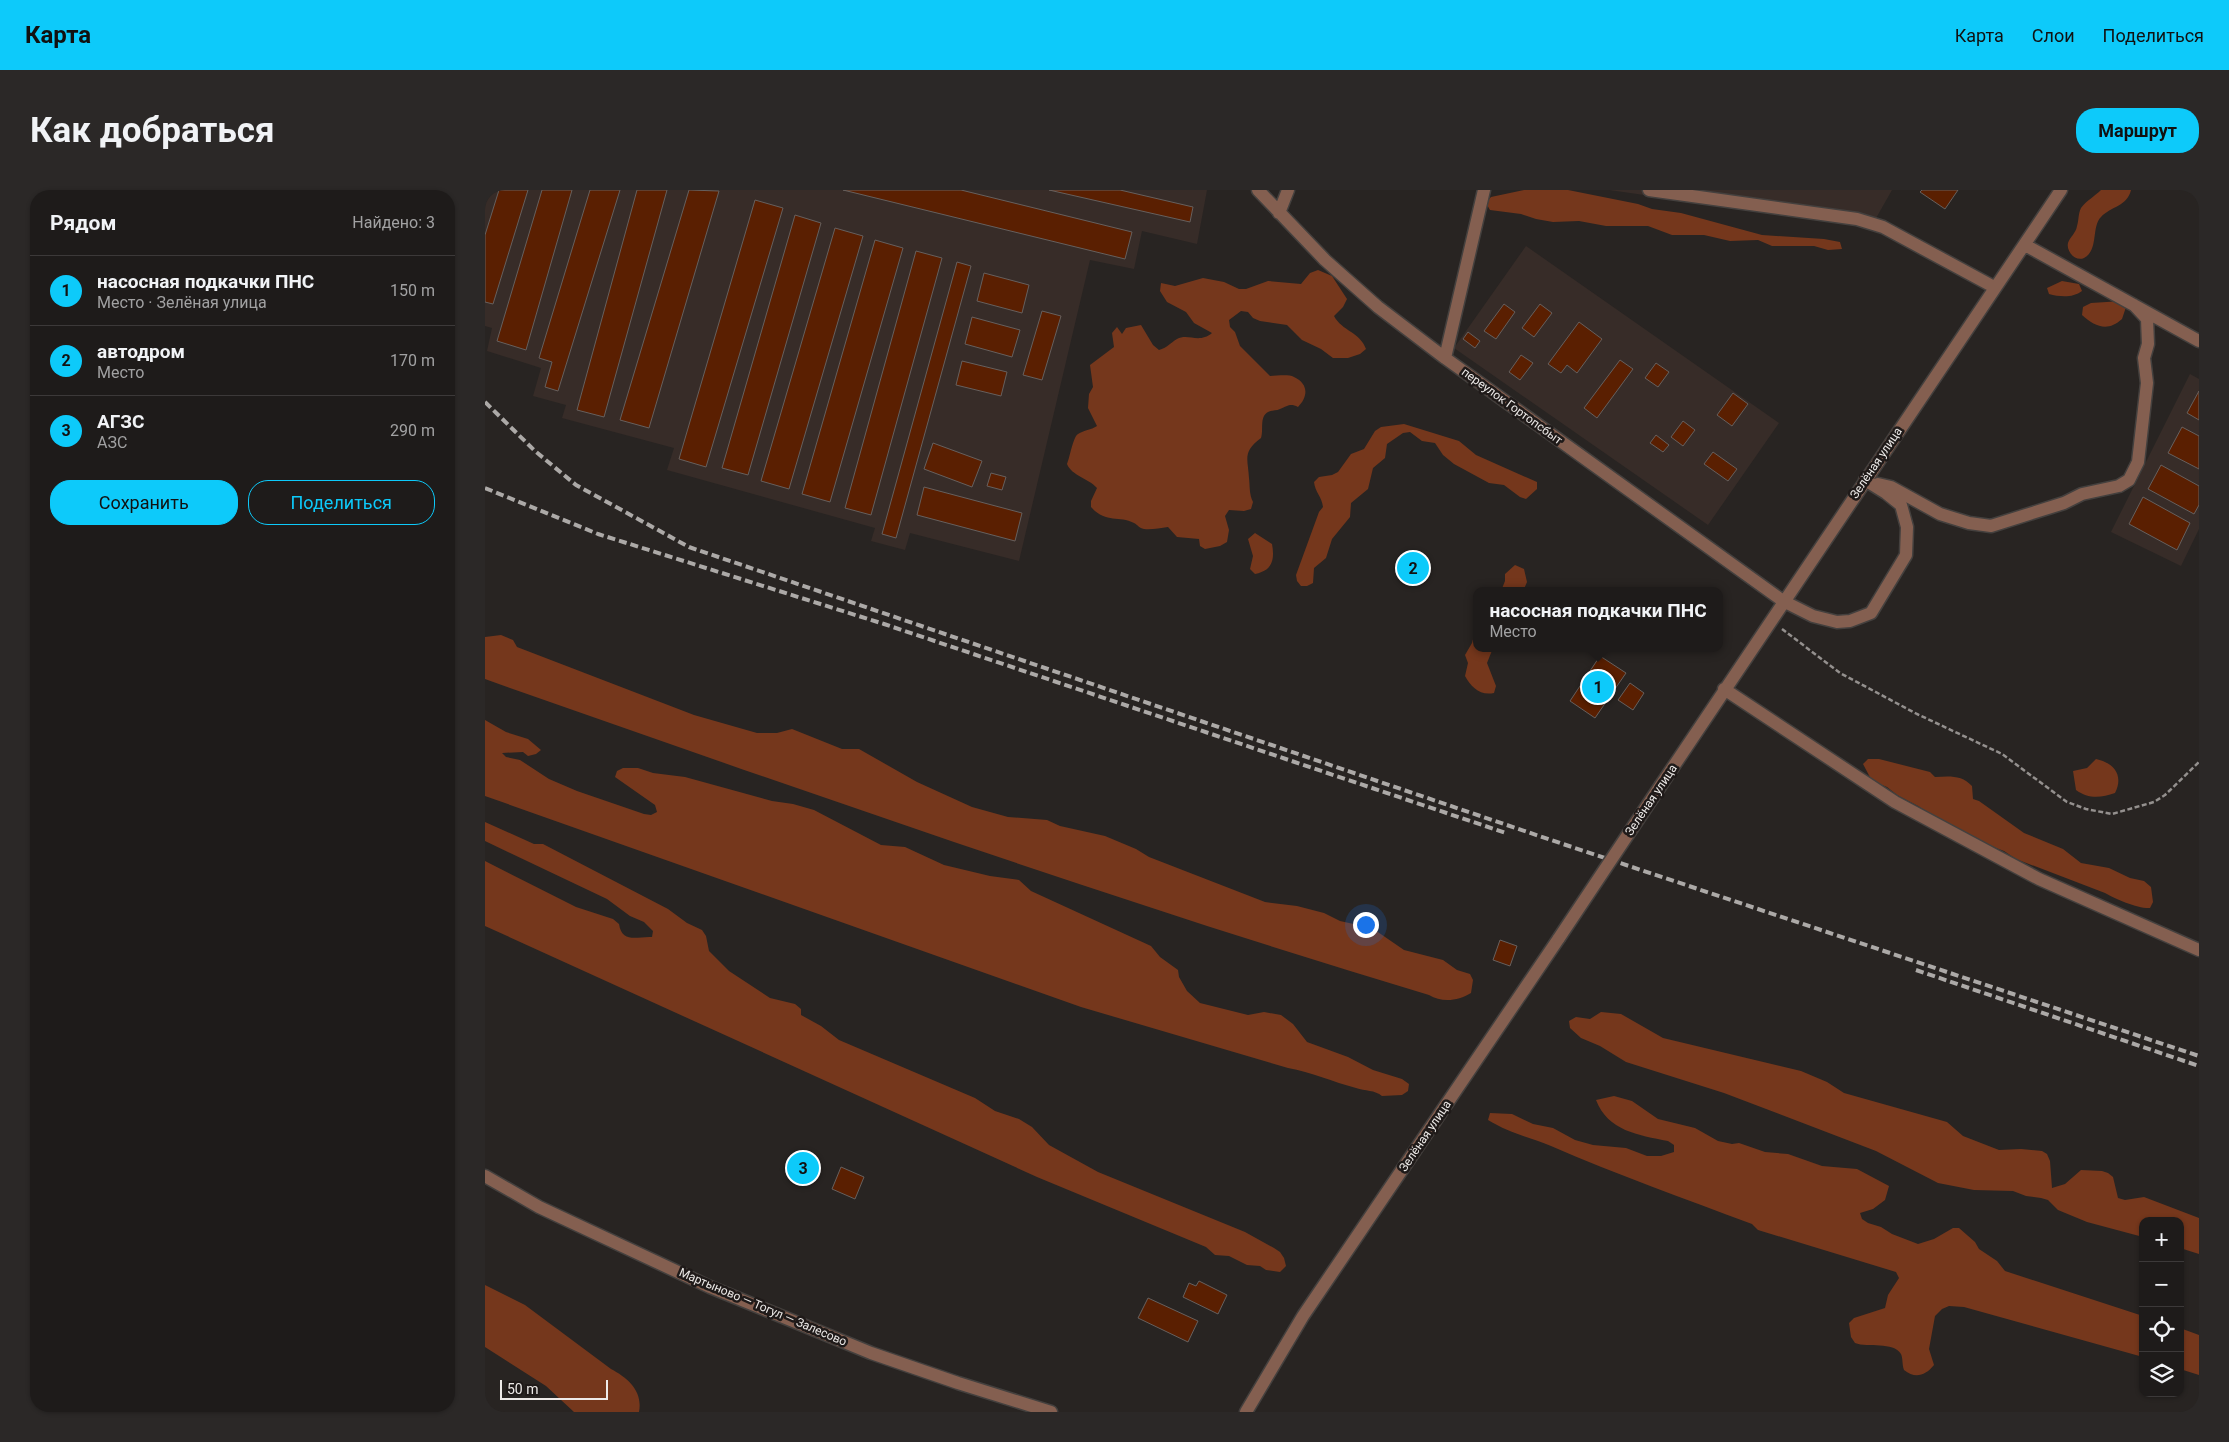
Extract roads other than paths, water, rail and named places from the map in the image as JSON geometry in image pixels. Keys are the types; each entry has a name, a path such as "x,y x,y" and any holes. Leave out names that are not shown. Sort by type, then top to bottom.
{"street":[{"name":"переулок Гортопсбыт","path":"1258,190 1352,286 1445,358 1783,601 1813,616 1837,622 1850,621 1871,612 1906,555 1907,527 1901,505 1865,480"},
{"path":"1279,213 1288,190"},
{"path":"1445,358 1484,190"},
{"path":"1649,190 1857,219 1883,226 1994,287"},
{"name":"Зелёная улица","path":"1246,1412 1303,1316 2061,190"},
{"path":"2025,245 2199,341"},
{"path":"1865,480 1891,487 1940,514 1969,523 1991,526 2064,503 2082,494 2119,486 2129,480 2138,462 2147,384 2144,358 2148,344 2147,319 2134,305"},
{"path":"1725,689 1895,802 2039,879 2199,950"},
{"name":"Мартыново — Тогул — Залесово","path":"485,1176 539,1207 711,1287 871,1353 1051,1412"}],"railway":[{"path":"485,402 535,451 576,485 689,547 1551,840 2199,1056"},
{"path":"485,488 598,534 884,624 1506,833"},
{"path":"1916,970 2199,1066"}],"place":[{"name":"автодром","path":"1413,568"},
{"name":"насосная подкачки ПНС","path":"1598,687"},
{"name":"АГЗС","path":"803,1168"}]}
